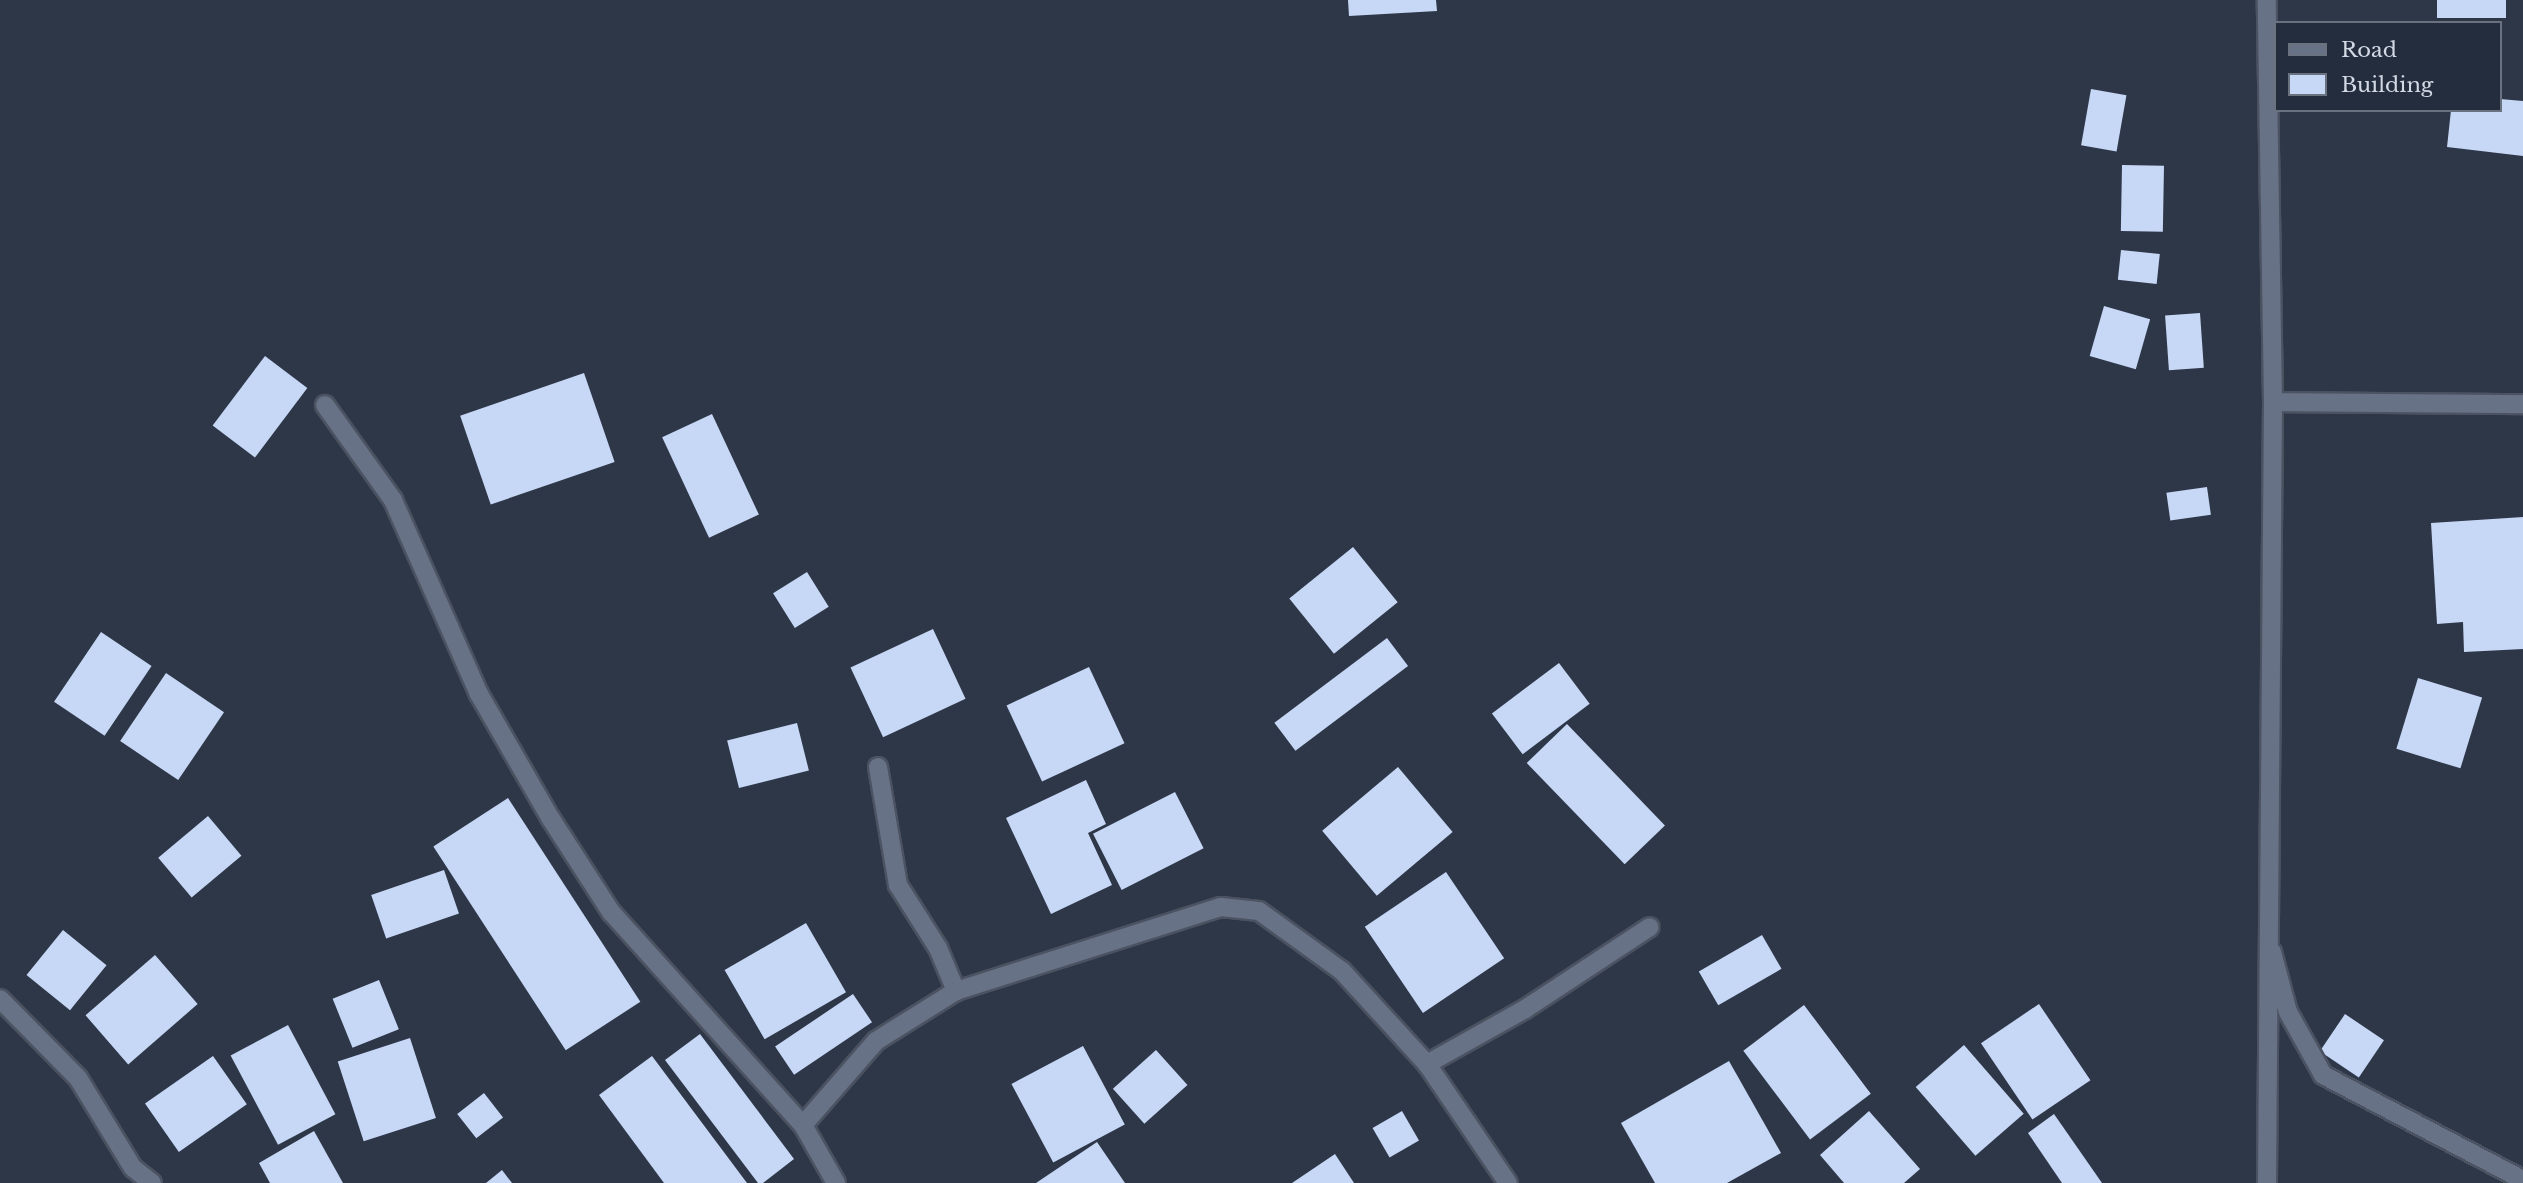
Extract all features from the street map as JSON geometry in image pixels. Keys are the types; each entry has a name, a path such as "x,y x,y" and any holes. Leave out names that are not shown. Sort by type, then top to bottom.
{"street":[{"path":"2267,0 2273,402 2271,951 2267,1183"},
{"path":"2273,402 2523,404"},
{"path":"325,405 361,449 393,500 479,694 551,819 611,912 803,1125 836,1183"},
{"path":"878,767 898,885 938,948 956,991"},
{"path":"803,1125 876,1041 956,991 1221,907 1259,911 1342,971 1427,1064 1507,1183"},
{"path":"1427,1064 1525,1009 1650,927"},
{"path":"2271,951 2288,1012 2323,1074 2523,1180"},
{"path":"0,999 78,1078 133,1168 152,1183"}],"building":[{"path":"1348,0 1436,0 1437,11 1349,16"},
{"path":"2437,0 2506,0 2506,18 2437,18"},
{"path":"2091,89 2126,95 2117,151 2081,145"},
{"path":"2502,99 2523,101 2523,156 2447,147 2451,112 2502,112"},
{"path":"2122,165 2164,166 2163,232 2121,231"},
{"path":"2121,250 2160,254 2157,284 2118,280"},
{"path":"2104,306 2150,319 2136,369 2090,356"},
{"path":"2200,313 2204,368 2169,370 2165,315"},
{"path":"265,356 307,388 255,457 213,425"},
{"path":"584,373 615,462 491,505 460,416"},
{"path":"712,414 759,515 709,538 662,437"},
{"path":"2207,487 2211,515 2170,520 2166,493"},
{"path":"2523,517 2523,649 2464,652 2463,622 2437,624 2431,523"},
{"path":"1353,547 1398,602 1334,654 1289,599"},
{"path":"807,572 829,607 795,628 773,593"},
{"path":"933,629 966,699 883,737 851,667"},
{"path":"101,632 152,666 105,736 54,702"},
{"path":"1387,638 1408,666 1295,751 1274,723"},
{"path":"1559,663 1590,704 1523,754 1492,714"},
{"path":"1089,667 1124,743 1042,782 1007,705"},
{"path":"166,673 224,712 178,780 120,741"},
{"path":"2418,678 2482,698 2460,768 2396,749"},
{"path":"797,723 809,771 739,788 727,740"},
{"path":"1567,724 1665,825 1625,864 1527,763"},
{"path":"1398,767 1453,832 1377,896 1322,831"},
{"path":"1086,780 1106,824 1088,833 1112,885 1051,914 1006,818"},
{"path":"1175,792 1204,848 1122,890 1093,834"},
{"path":"508,798 640,1002 566,1050 433,846"},
{"path":"208,816 241,856 192,898 158,858"},
{"path":"444,870 459,913 386,939 371,895"},
{"path":"1446,872 1504,958 1423,1013 1365,927"},
{"path":"806,923 846,992 765,1039 725,970"},
{"path":"63,930 107,965 70,1010 26,975"},
{"path":"1762,935 1782,969 1718,1005 1699,972"},
{"path":"155,955 198,1004 128,1064 86,1015"},
{"path":"379,980 399,1029 352,1048 333,999"},
{"path":"853,994 872,1022 794,1075 775,1047"},
{"path":"2039,1004 2090,1080 2032,1119 1981,1043"},
{"path":"1804,1005 1871,1094 1810,1139 1743,1051"},
{"path":"2345,1014 2384,1040 2359,1078 2320,1051"},
{"path":"288,1025 335,1114 278,1145 231,1056"},
{"path":"700,1034 794,1159 763,1183 758,1183 665,1060"},
{"path":"410,1038 436,1118 364,1141 338,1061"},
{"path":"1964,1045 2024,1114 1975,1156 1916,1087"},
{"path":"1083,1046 1125,1125 1053,1163 1011,1084"},
{"path":"1156,1050 1187,1085 1144,1124 1113,1089"},
{"path":"213,1056 247,1104 179,1152 145,1104"},
{"path":"652,1056 747,1183 664,1183 599,1095"},
{"path":"1729,1061 1781,1153 1727,1183 1655,1183 1621,1123"},
{"path":"484,1093 503,1117 476,1138 457,1114"},
{"path":"1402,1111 1419,1140 1390,1157 1373,1128"},
{"path":"1869,1111 1920,1169 1904,1183 1844,1183 1820,1155"},
{"path":"2054,1114 2102,1183 2062,1183 2028,1133"},
{"path":"314,1131 343,1183 270,1183 259,1163"},
{"path":"1097,1142 1125,1183 1036,1183"},
{"path":"1335,1154 1354,1183 1292,1183"},
{"path":"502,1170 512,1183 486,1183"}]}
